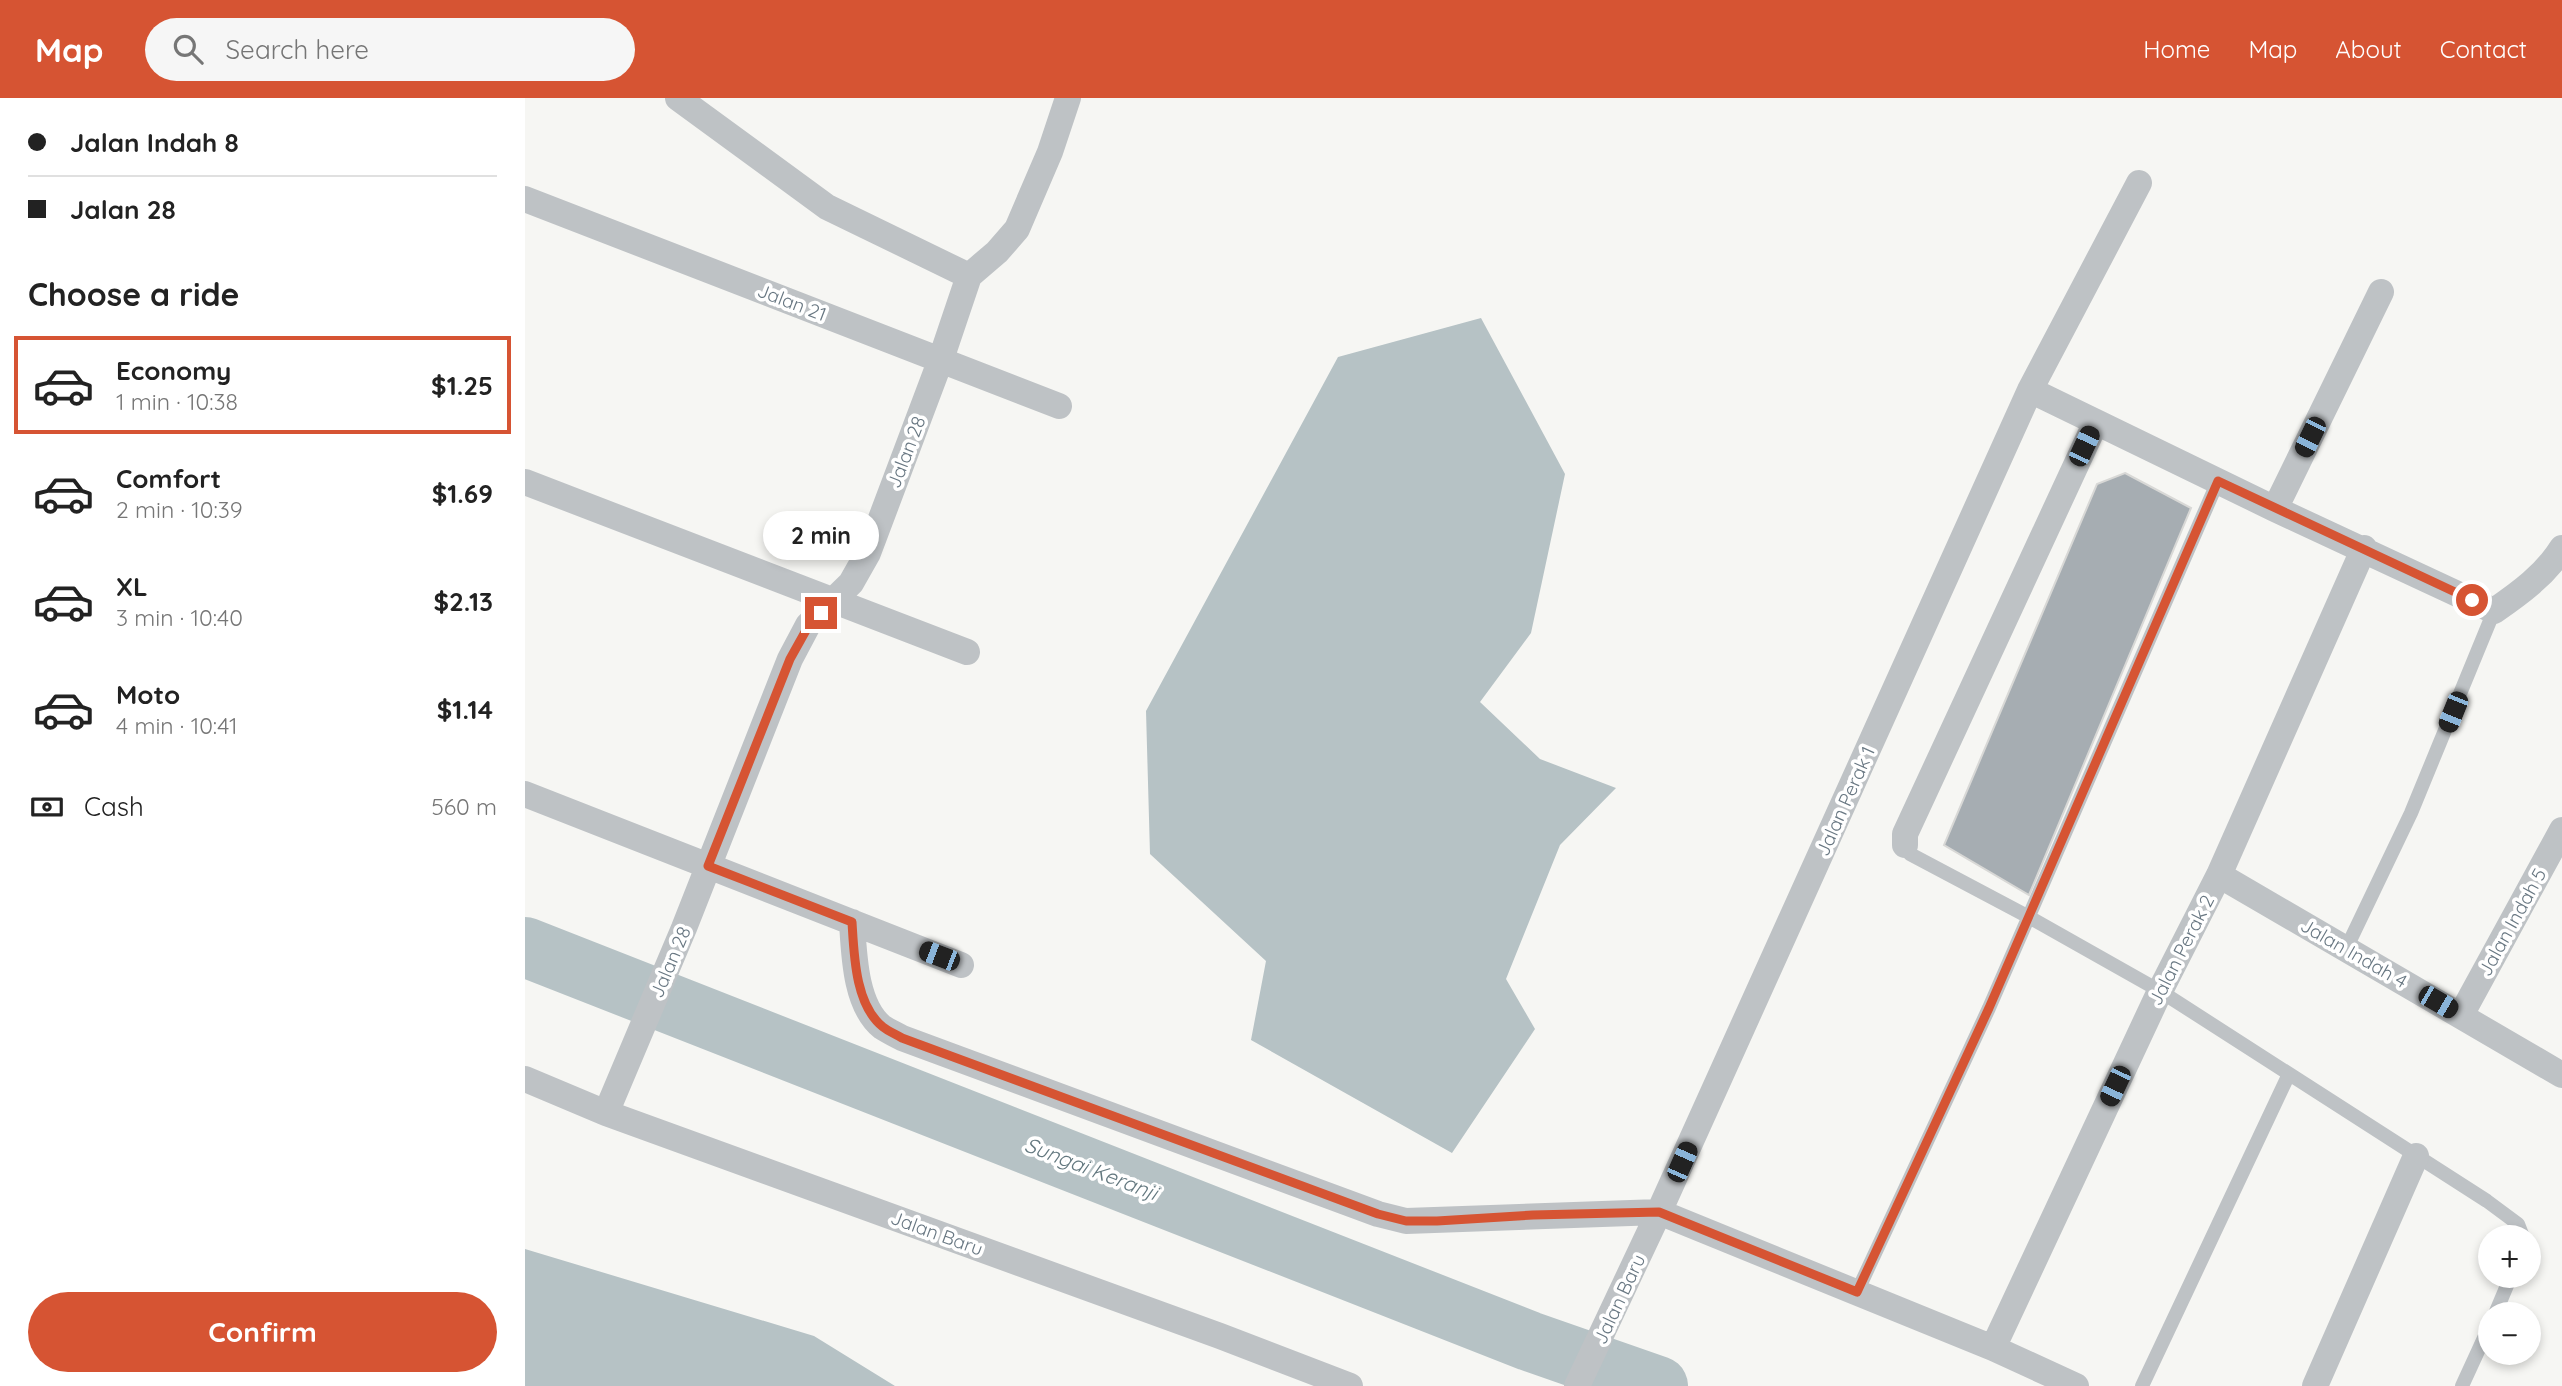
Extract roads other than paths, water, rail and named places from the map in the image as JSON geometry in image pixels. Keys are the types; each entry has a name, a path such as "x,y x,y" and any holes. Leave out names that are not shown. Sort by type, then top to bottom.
{"street":[{"path":"678,98 827,206 969,276 997,252 1017,229 1050,152 1068,98"},
{"name":"Jalan Perak 1","path":"1659,1212 2030,390 2139,183"},
{"name":"Jalan 21","path":"525,199 1059,406"},
{"name":"Jalan 28","path":"606,1113 684,928 790,659 809,625 851,583 868,553 941,359 969,276"},
{"path":"2275,509 2381,292"},
{"path":"2030,390 2494,611 2552,564 2562,548"},
{"path":"1905,845 1905,834 2096,422"},
{"path":"525,482 967,652"},
{"name":"Jalan Perak 2","path":"1993,1348 2160,991 2219,875 2364,548"},
{"path":"525,794 961,965"},
{"name":"Jalan Indah 5","path":"2461,1015 2562,830"},
{"name":"Jalan Indah 4","path":"2219,875 2562,1075"},
{"path":"852,922 856,972 870,1012 881,1026 902,1038 1378,1214 1406,1221 1659,1212 1993,1348 2075,1386"},
{"name":"Jalan Baru","path":"525,1079 606,1113 1220,1336 1350,1386"},
{"path":"2315,1386 2416,1156"},
{"name":"Jalan Baru","path":"1577,1386 1659,1212"}],"lane":[{"path":"1857,1292 1989,1008 2218,481"},
{"path":"2346,949 2411,813 2494,611"},
{"path":"1905,845 1910,854 2160,991 2487,1201 2518,1225"},
{"path":"2142,1386 2289,1074"},
{"path":"2462,1386 2478,1351"}],"waterway":[{"name":"Sungai Keranji","path":"525,947 1529,1341 1658,1386"}]}
